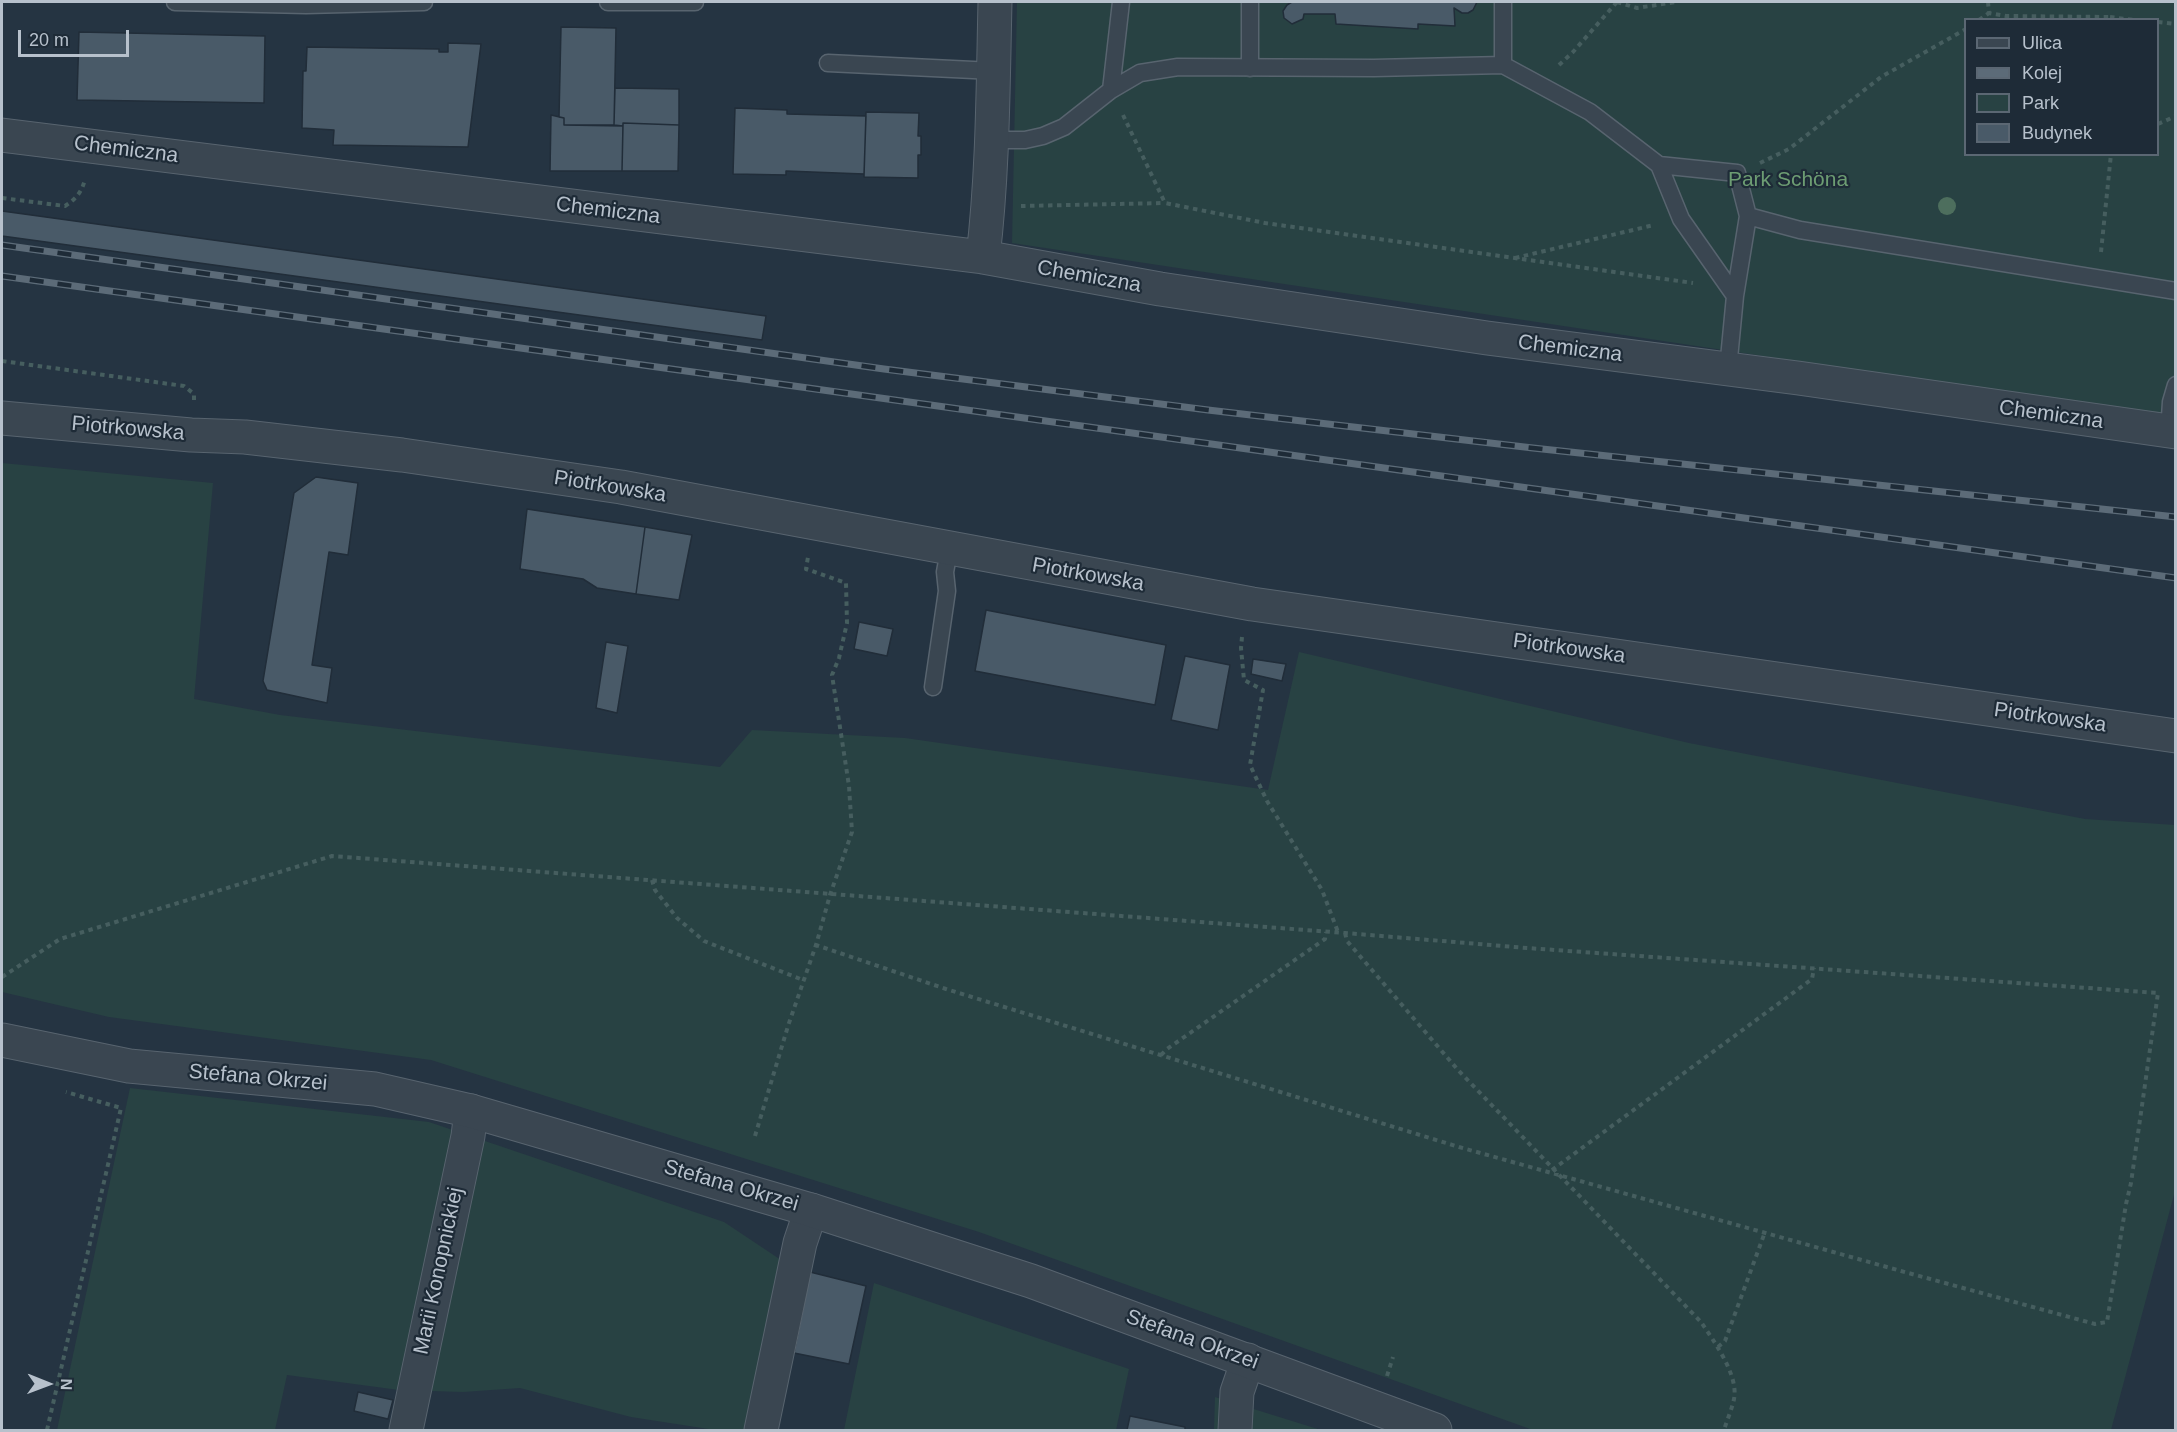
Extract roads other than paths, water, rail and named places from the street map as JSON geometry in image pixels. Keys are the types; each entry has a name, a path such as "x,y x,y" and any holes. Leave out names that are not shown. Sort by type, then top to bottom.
{"street":[{"path":"983,257 990,203 993,140 995,2"},
{"name":"Chemiczna","path":"2,135 983,257 1206,296 1487,338 1728,369 2172,432"},
{"name":"Piotrkowska","path":"2,418 191,435 245,437 402,455 621,487 949,550 1246,603 2175,736"},
{"name":"Stefana Okrzei","path":"2,1040 129,1066 375,1089 471,1111 811,1210 1031,1281 1435,1431"},
{"name":"Marii Konopnickiej","path":"406,1431 468,1136 471,1111"},
{"path":"761,1431 800,1243 811,1210"},
{"path":"1235,1431 1237,1392 1248,1360"}],"lane":[{"path":"175,2 306,5 424,2"},
{"path":"608,2 695,2"},
{"path":"1111,90 1121,2"},
{"path":"1250,2 1250,68"},
{"path":"1503,2 1503,65"},
{"path":"828,63 994,71"},
{"path":"993,140 1025,140 1043,136 1064,127 1111,90 1140,73 1178,67 1374,68 1503,65 1590,112 1659,165 1681,219 1735,296"},
{"path":"1659,165 1737,173 1748,216 1735,296 1728,369"},
{"path":"1748,216 1800,230 2175,291"},
{"path":"2172,432 2171,402 2175,385"},
{"path":"933,687 947,591 945,572 949,550"}],"railway":[{"path":"2,245 884,369 1208,410 1533,448 2176,517"},
{"path":"2,276 2176,578"}],"park label":[{"name":"Park Schöna","path":"1788,180"}]}
